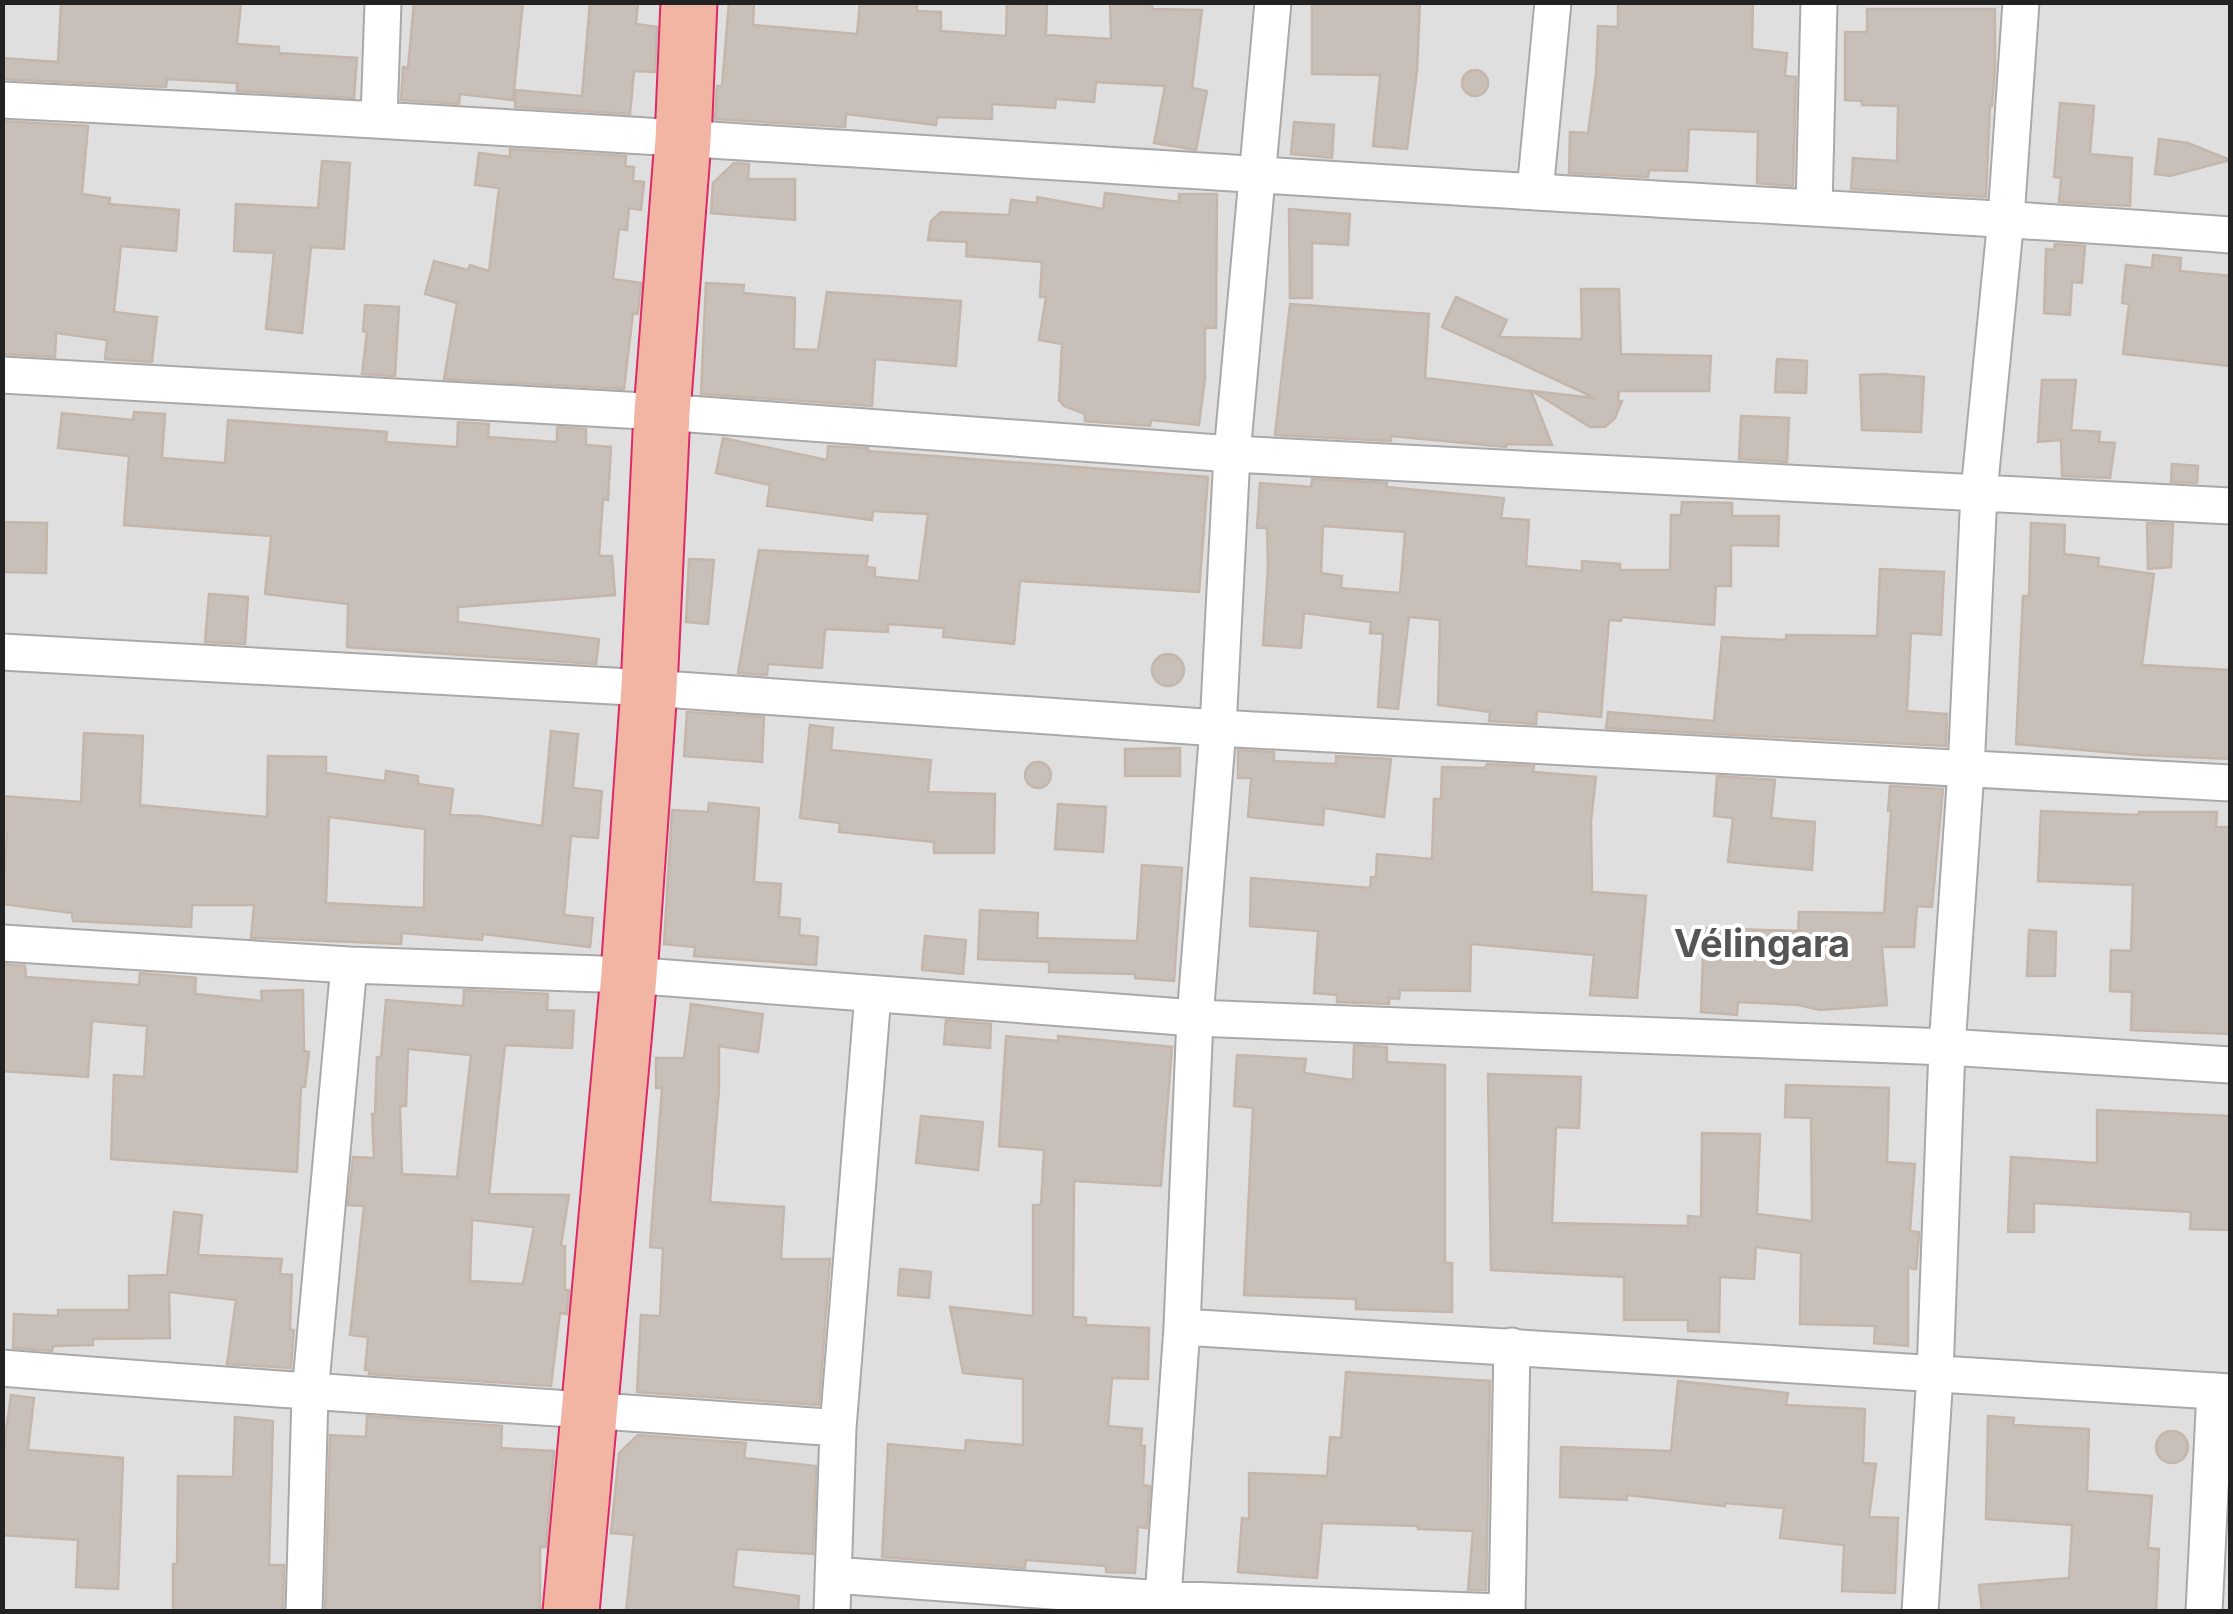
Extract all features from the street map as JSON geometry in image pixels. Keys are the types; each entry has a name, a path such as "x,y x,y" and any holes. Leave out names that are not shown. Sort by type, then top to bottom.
{"highway":[{"path":"571,1612 628,975 649,688 662,412 683,140 689,2"}],"street":[{"path":"379,118 384,2"},
{"path":"1162,1605 1182,1327 1195,1018 1218,728 1232,454 1273,2"},
{"path":"1535,192 1554,2"},
{"path":"1814,208 1819,2"},
{"path":"1920,1612 1979,492 2006,218 2021,2"},
{"path":"2,100 379,118 2230,235"},
{"path":"2,375 662,412 1232,454 2230,506"},
{"path":"2,652 649,688 1218,728 2230,783"},
{"path":"2,943 350,965 628,975 1195,1018 1947,1047 2230,1065"},
{"path":"304,1612 310,1394 350,965"},
{"path":"832,1612 838,1428 873,994"},
{"path":"1182,1327 2223,1392 2204,1612"},
{"path":"833,1576 1162,1605 1504,1612 1512,1346"},
{"path":"2,1368 310,1394 590,1409 838,1428"}],"shaded area":[{"path":"3,3 2230,3 2230,1611 3,1611"}],"building":[{"path":"61,2 241,2 237,44 279,47 279,53 357,58 354,98 237,91 237,83 167,79 166,87 2,79 2,58 58,62"},
{"path":"414,2 523,2 513,100 460,94 459,104 401,100"},
{"path":"590,2 638,2 636,24 657,27 655,72 634,71 630,114 515,107 516,90 582,96"},
{"path":"729,2 754,2 753,25 857,34 860,2 917,2 917,11 941,12 941,31 1006,36 1007,2 1047,2 1046,35 1111,39 1110,2 1152,2 1152,9 1202,10 1192,88 1207,91 1196,150 1154,143 1165,86 1096,82 1094,102 1056,99 1055,108 992,104 992,119 937,117 936,125 846,114 845,127 715,119 717,86 722,86"},
{"path":"1312,2 1420,2 1417,71 1407,149 1373,146 1380,75 1312,74"},
{"path":"1618,2 1753,2 1752,49 1787,53 1785,76 1796,77 1793,186 1757,183 1758,132 1689,129 1687,171 1649,170 1648,177 1569,173 1570,132 1588,133 1598,26 1618,27"},
{"path":"1867,9 1995,9 1986,197 1851,189 1853,158 1897,161 1898,106 1862,105 1862,101 1845,100 1845,32 1867,32"},
{"path":"1475,70 1484,74 1488,83 1484,92 1475,96 1466,92 1462,83 1466,74"},
{"path":"2060,103 2094,106 2090,154 2132,158 2130,206 2059,202 2061,178 2054,177"},
{"path":"2,121 88,126 82,194 110,198 109,204 179,210 176,251 121,246 114,312 157,317 152,362 105,359 107,340 56,333 55,357 2,354"},
{"path":"1294,122 1334,125 1332,158 1291,154"},
{"path":"2159,139 2188,143 2230,160 2170,176 2155,174"},
{"path":"510,149 626,156 625,166 634,167 633,181 644,182 641,210 629,208 627,230 619,229 613,279 641,283 638,314 633,313 624,389 444,379 457,303 425,294 434,261 489,271 499,188 475,185 479,153 510,157"},
{"path":"322,161 350,163 344,249 311,247 302,333 266,329 274,253 234,251 236,204 318,208"},
{"path":"734,163 749,164 748,179 795,179 795,220 711,213 713,183"},
{"path":"1105,193 1179,202 1179,194 1217,194 1216,328 1205,328 1205,378 1199,425 1151,420 1150,426 1085,421 1085,414 1059,400 1062,344 1039,340 1046,297 1040,297 1042,262 966,256 967,242 928,240 931,221 941,212 1009,215 1011,200 1037,203 1037,197 1103,209"},
{"path":"1289,209 1350,214 1348,245 1312,243 1312,298 1290,298"},
{"path":"2055,244 2085,246 2082,283 2072,282 2070,315 2044,313 2046,249 2054,250"},
{"path":"2153,255 2181,258 2180,271 2230,276 2230,366 2123,354 2129,304 2122,303 2126,265 2152,268"},
{"path":"706,283 744,285 743,293 795,298 794,349 818,350 827,292 961,301 956,366 875,359 872,406 701,394"},
{"path":"1581,289 1619,289 1621,354 1711,356 1709,391 1619,391 1618,401 1622,401 1615,418 1605,427 1590,427 1532,391 1595,398 1442,327 1456,297 1507,320 1499,337 1582,339"},
{"path":"1290,304 1429,314 1425,378 1531,391 1552,445 1506,447 1391,436 1391,441 1275,435"},
{"path":"365,305 399,307 395,376 362,374 367,332 363,331"},
{"path":"1777,359 1807,361 1806,393 1775,392"},
{"path":"1860,375 1924,377 1921,432 1862,430"},
{"path":"2042,380 2076,380 2071,430 2100,432 2099,442 2115,443 2110,478 2062,476 2061,440 2038,442"},
{"path":"134,412 165,414 162,458 225,463 228,420 387,432 386,442 457,447 458,422 489,424 488,437 557,442 557,427 586,429 586,445 611,447 599,556 612,556 615,595 458,607 458,622 599,639 596,664 347,647 348,604 265,594 271,536 124,525 129,456 58,448 62,413 133,420"},
{"path":"1741,416 1789,418 1787,462 1739,459"},
{"path":"723,438 827,460 828,446 1208,477 1199,592 1020,581 1014,644 943,637 944,628 888,624 888,632 825,629 822,668 768,664 767,675 738,673 759,550 868,556 866,567 875,568 875,577 919,581 928,514 873,511 872,520 767,506 770,485 716,473"},
{"path":"2172,464 2198,466 2197,483 2171,482"},
{"path":"1312,479 1387,483 1386,487 1504,498 1501,518 1529,520 1526,566 1582,571 1582,561 1620,564 1620,570 1670,570 1671,515 1681,515 1682,502 1732,503 1732,516 1779,516 1778,546 1731,545 1731,586 1716,586 1714,625 1622,617 1621,621 1609,620 1601,717 1537,711 1536,724 1489,721 1490,712 1438,705 1440,620 1409,617 1398,709 1378,707 1383,634 1370,633 1371,622 1304,613 1301,648 1263,645 1268,566 1267,528 1257,528 1260,483 1311,487","holes":["1323,526 1405,532 1400,593 1341,588 1342,576 1321,573"]},
{"path":"2,522 47,523 46,573 2,572"},
{"path":"2031,523 2065,525 2064,554 2099,558 2098,566 2154,574 2142,665 2230,670 2230,759 2016,744 2023,596 2029,596"},
{"path":"2147,523 2173,524 2171,567 2148,569"},
{"path":"689,559 714,560 708,624 686,622"},
{"path":"1880,569 1944,572 1941,635 1911,633 1907,711 1947,714 1946,746 1606,728 1608,712 1714,721 1722,637 1786,640 1786,635 1877,636"},
{"path":"209,594 248,597 245,644 205,642"},
{"path":"1168,654 1179,659 1184,670 1179,681 1168,686 1157,681 1152,670 1157,659"},
{"path":"687,712 764,717 762,762 684,756"},
{"path":"810,725 833,728 831,750 931,760 928,792 995,794 994,853 934,853 934,842 839,832 840,823 800,818"},
{"path":"551,731 578,734 573,788 602,791 598,838 571,836 564,915 593,918 590,947 483,934 482,940 402,933 401,944 251,938 254,905 192,905 191,927 73,921 72,913 2,904 7,834 2,834 2,796 81,802 84,733 143,736 140,805 267,817 268,756 326,757 326,773 385,781 386,771 418,776 418,784 453,789 450,815 542,826","holes":["329,817 425,829 424,908 326,903"]},
{"path":"1180,748 1180,776 1125,776 1125,749"},
{"path":"1238,750 1274,752 1274,761 1336,764 1336,756 1391,759 1384,817 1324,808 1323,825 1248,817 1251,778 1238,778"},
{"path":"1038,762 1047,766 1051,775 1047,784 1038,788 1029,784 1025,775 1029,766"},
{"path":"1487,764 1534,766 1533,772 1596,777 1591,821 1592,892 1646,896 1637,998 1590,995 1594,955 1471,944 1470,991 1400,990 1399,999 1389,998 1389,1004 1337,1002 1337,995 1314,993 1318,931 1250,926 1251,878 1370,888 1371,877 1376,877 1377,854 1432,859 1434,799 1441,799 1442,767 1485,768"},
{"path":"1717,776 1775,780 1771,818 1815,822 1812,870 1728,862 1733,818 1714,816"},
{"path":"1890,786 1943,789 1932,907 1917,906 1914,947 1882,947 1887,1005 1820,1010 1738,1002 1737,1015 1701,1012 1704,928 1798,931 1799,912 1884,913"},
{"path":"709,803 759,808 754,882 781,884 779,917 800,919 799,935 818,937 816,965 694,956 695,947 664,944 672,810 708,812"},
{"path":"1058,804 1106,807 1103,852 1055,849"},
{"path":"2041,811 2139,815 2217,812 2216,827 2230,827 2230,1034 2131,1030 2132,992 2110,991 2111,950 2131,951 2133,885 2038,881"},
{"path":"1142,865 1182,868 1174,981 1135,978 1135,974 1049,972 1049,962 978,959 980,910 1038,913 1037,938 1137,941"},
{"path":"2029,930 2056,932 2055,976 2027,976"},
{"path":"925,936 966,940 963,974 922,970"},
{"path":"2,964 25,966 26,977 139,985 140,973 196,978 195,994 262,1001 261,991 303,990 304,1051 309,1052 305,1087 301,1087 297,1172 111,1159 114,1075 144,1077 147,1026 92,1021 88,1077 2,1071"},
{"path":"464,990 548,994 547,1010 574,1011 572,1048 505,1045 489,1194 569,1195 561,1245 565,1246 565,1290 569,1290 567,1314 560,1313 551,1386 369,1374 365,1370 368,1337 350,1335 364,1206 348,1205 353,1157 374,1158 372,1114 386,1000 463,1006","holes":["408,1049 471,1055 457,1177 402,1174 400,1106 406,1106","472,1220 534,1227 523,1284 470,1281"]},
{"path":"691,1004 763,1014 758,1052 719,1046 710,1202 784,1207 781,1259 830,1259 819,1405 637,1392 641,1315 660,1316 663,1248 650,1247 662,1088 656,1088 656,1058 684,1058"},
{"path":"946,1020 991,1024 990,1048 944,1044"},
{"path":"1006,1036 1058,1041 1058,1036 1172,1047 1161,1186 1074,1181 1073,1317 1086,1318 1086,1325 1149,1328 1148,1379 1112,1378 1108,1426 1142,1429 1143,1485 1150,1486 1147,1528 1138,1527 1135,1573 1106,1572 1106,1566 1026,1560 1025,1568 882,1557 888,1444 965,1451 966,1440 1023,1445 1023,1379 963,1373 950,1307 1033,1316 1033,1205 1041,1205 1044,1150 999,1146"},
{"path":"1354,1045 1387,1047 1387,1062 1445,1065 1445,1263 1452,1263 1452,1312 1356,1309 1356,1299 1244,1295 1253,1108 1234,1106 1237,1055 1306,1059 1304,1073 1353,1080"},
{"path":"1488,1074 1581,1077 1579,1128 1556,1127 1552,1223 1688,1226 1688,1216 1701,1217 1702,1133 1760,1134 1757,1214 1812,1221 1811,1118 1785,1117 1786,1085 1889,1088 1887,1162 1915,1164 1910,1231 1919,1232 1916,1269 1908,1268 1908,1346 1874,1343 1875,1326 1800,1324 1801,1253 1756,1247 1754,1279 1720,1277 1719,1332 1688,1331 1688,1320 1624,1320 1624,1277 1491,1270"},
{"path":"2097,1110 2230,1116 2230,1230 2190,1229 2191,1212 2034,1203 2034,1232 2008,1232 2011,1157 2097,1163"},
{"path":"921,1116 983,1122 978,1170 916,1163"},
{"path":"174,1212 202,1215 198,1255 282,1259 280,1274 292,1275 291,1368 227,1364 236,1300 169,1292 170,1338 93,1339 93,1345 53,1346 52,1351 13,1348 14,1314 58,1316 58,1310 129,1310 129,1276 167,1275"},
{"path":"900,1269 931,1272 929,1298 898,1295"},
{"path":"1346,1372 1490,1381 1486,1590 1468,1590 1473,1531 1418,1526 1322,1523 1317,1578 1238,1572 1242,1518 1249,1519 1249,1473 1327,1476 1330,1437 1341,1438"},
{"path":"1678,1381 1788,1393 1786,1405 1865,1409 1863,1463 1876,1464 1869,1517 1898,1518 1895,1593 1842,1591 1844,1545 1780,1538 1784,1508 1627,1495 1627,1500 1560,1497 1561,1447 1671,1451"},
{"path":"11,1395 34,1398 28,1450 123,1458 118,1589 76,1587 78,1540 2,1535 2,1459"},
{"path":"367,1416 502,1426 501,1448 554,1451 546,1547 540,1547 540,1612 325,1612 330,1435 366,1437"},
{"path":"1988,1416 2014,1418 2013,1425 2089,1429 2087,1491 2152,1496 2148,1548 2159,1549 2156,1612 1982,1612 1979,1585 2069,1578 2072,1525 1986,1519"},
{"path":"235,1417 273,1421 269,1565 284,1565 283,1612 173,1612 178,1476 233,1477"},
{"path":"2172,1431 2183,1436 2188,1447 2183,1458 2172,1463 2161,1458 2156,1447 2161,1436"},
{"path":"638,1435 746,1443 744,1458 816,1466 813,1554 737,1549 733,1587 799,1596 798,1612 626,1612 634,1535 611,1533 619,1453"}],"district":[{"name":"Vélingara","path":"1762,944"}]}
